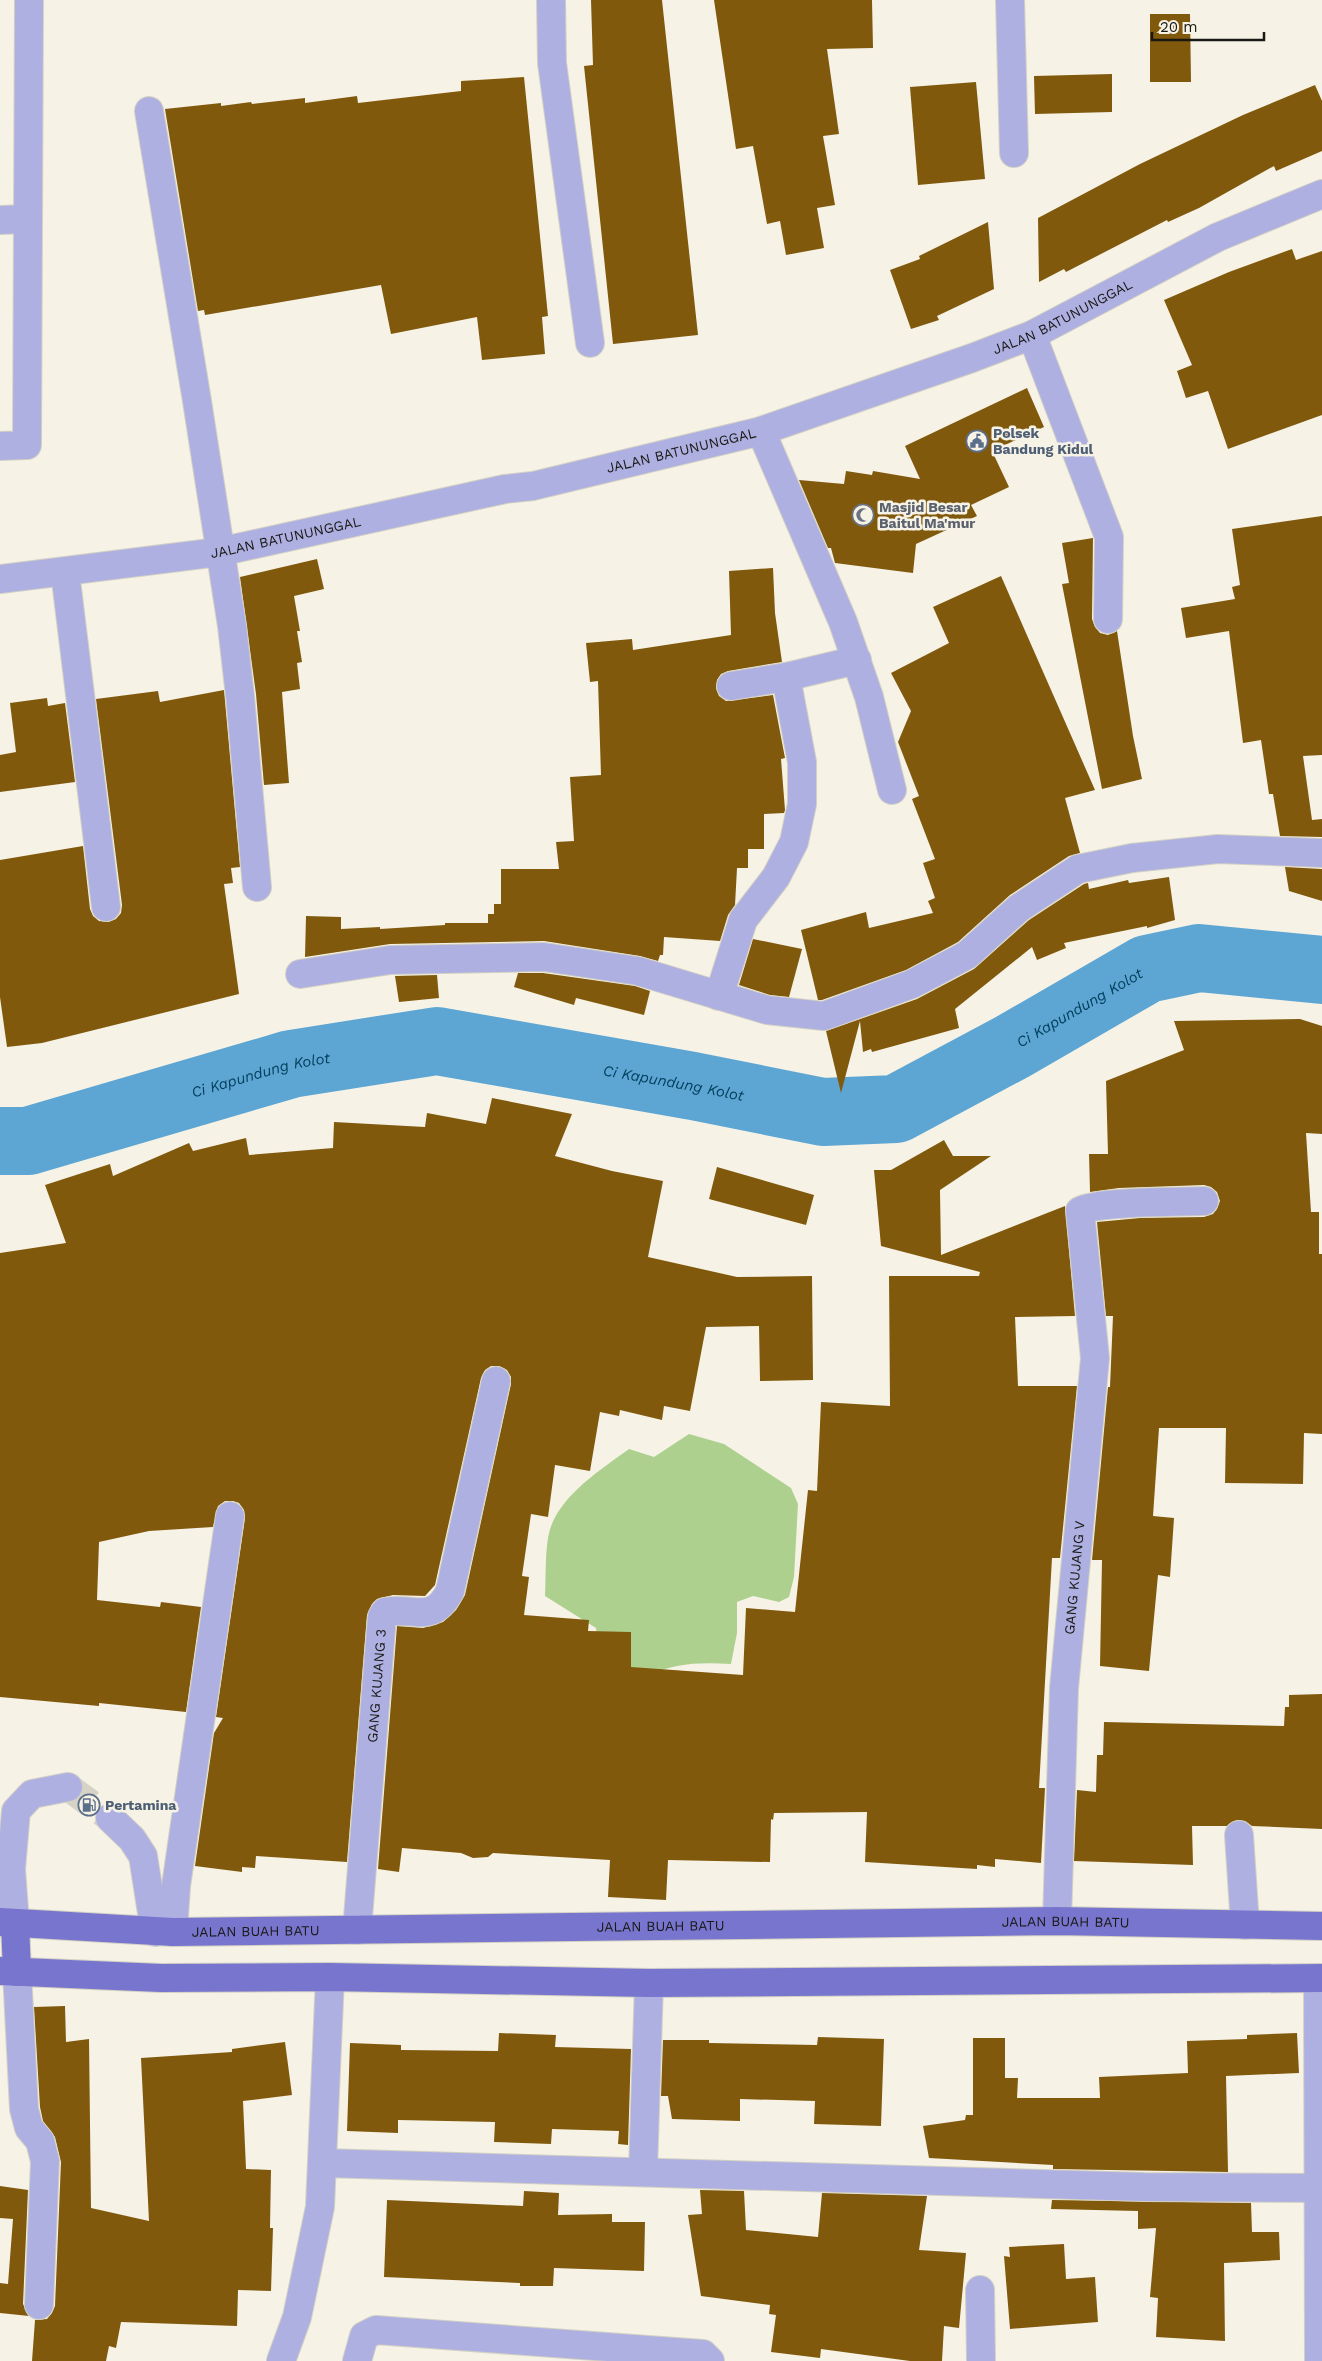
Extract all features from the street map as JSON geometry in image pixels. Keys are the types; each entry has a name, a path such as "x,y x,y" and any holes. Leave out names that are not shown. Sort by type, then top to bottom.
{"main road":[{"name":"JALAN BUAH BATU","path":"8,1922 164,1932 1057,1921 1322,1926"},
{"path":"8,1922 8,1972 161,1978 330,1977 649,1983 1320,1978"}],"street":[{"path":"0,446 27,445 29,0"},
{"path":"551,0 552,63 590,343"},
{"path":"1010,0 1014,153"},
{"path":"149,111 198,401 219,552 232,626 257,887"},
{"name":"JALAN BATUNUNGGAL","path":"0,579 219,552 505,490 532,486 761,431 1032,335 1218,236 1322,194"},
{"path":"0,220 28,219"},
{"path":"1032,335 1109,537 1108,619"},
{"path":"761,431 843,622 848,662 869,697 892,790"},
{"path":"65,572 106,907"},
{"path":"732,686 797,675 848,662"},
{"path":"720,996 743,920 776,877 794,842 802,804 802,762 797,675"},
{"path":"300,974 390,960 544,957 638,970 766,1010 824,1016 912,984 967,955 1019,908 1078,869 1132,858 1218,849 1322,853"},
{"name":"GANG KUJANG V","path":"1057,1921 1064,1688 1095,1358 1080,1210 1085,1208 1204,1201"},
{"name":"GANG KUJANG 3","path":"357,1930 382,1616 385,1612 392,1611 425,1614 438,1607 450,1591 496,1381"},
{"path":"164,1932 176,1886 230,1516"},
{"path":"8,1922 16,1811 32,1794 68,1787"},
{"path":"110,1818 132,1839 142,1856 164,1932"},
{"path":"1239,1835 1246,1925"},
{"path":"8,1972 24,2109 29,2128 40,2141 45,2161 39,2304"},
{"path":"281,2361 297,2316 320,2207 330,1977"},
{"path":"1318,2361 1321,2188 1320,1978"},
{"path":"643,2172 649,1983"},
{"path":"322,2163 1144,2187 1321,2188"},
{"path":"980,2290 981,2361"},
{"path":"357,2361 364,2336 376,2330 703,2354 710,2361"}],"green space":[{"path":"689,1434 724,1444 791,1488 798,1504 794,1577 789,1597 779,1602 753,1596 737,1602 737,1633 731,1664 687,1664 667,1668 646,1676 599,1654 596,1628 545,1596 548,1538 552,1524 568,1499 592,1477 629,1449 654,1457"}],"building":[{"path":"591,0 662,0 698,335 613,344 584,66 593,65"},
{"path":"714,0 872,0 873,48 827,49 839,134 823,136 835,205 817,208 824,248 786,255 780,221 767,224 753,146 736,149"},
{"path":"1150,14 1190,14 1191,82 1150,82"},
{"path":"1112,74 1112,112 1035,114 1034,76"},
{"path":"524,77 548,316 542,317 545,354 482,360 477,317 391,334 381,285 205,315 204,310 198,311 165,109 221,103 221,106 251,102 252,104 305,98 305,103 357,96 358,103 461,91 461,81"},
{"path":"976,82 985,179 918,185 910,87"},
{"path":"1315,85 1322,101 1322,151 1276,171 1274,166 1199,208 1168,222 1167,220 1066,272 1064,269 1039,282 1038,218 1140,164 1243,115"},
{"path":"988,222 994,289 937,316 939,320 911,329 890,270 920,259 919,256"},
{"path":"1292,249 1296,260 1322,251 1322,415 1228,449 1208,391 1186,398 1177,371 1192,365 1164,300 1229,272"},
{"path":"1027,388 1044,427 992,451 1009,487 971,505 977,516 916,544 913,573 835,563 831,548 828,548 799,480 844,484 846,471 872,475 873,471 920,479 905,446"},
{"path":"1322,516 1322,755 1303,756 1312,820 1322,819 1322,837 1280,836 1273,794 1269,794 1261,740 1243,743 1229,631 1186,638 1181,608 1235,599 1232,587 1240,585 1232,529"},
{"path":"1093,538 1092,619 1100,633 1108,635 1117,631 1133,736 1142,779 1102,789 1062,584 1069,583 1062,543"},
{"path":"317,559 324,589 294,596 300,631 297,631 302,662 297,663 300,689 282,692 289,783 264,785 256,694 240,577"},
{"path":"773,568 775,613 782,662 728,671 721,674 717,680 716,688 719,696 726,701 773,695 785,758 781,759 785,810 784,813 764,814 764,849 748,849 748,868 737,868 735,905 728,915 720,941 664,937 663,955 660,955 658,961 640,956 544,941 390,944 305,957 306,916 341,917 341,929 380,927 380,929 445,925 445,923 488,923 488,914 494,914 494,904 501,904 501,869 559,869 556,842 574,841 570,777 601,775 598,681 590,682 586,643 632,639 633,650 731,635 729,571"},
{"path":"1001,576 1095,790 1065,798 1080,853 1069,856 1010,895 958,942 906,970 818,1000 801,930 866,912 869,928 933,913 928,901 935,898 923,863 935,859 912,799 919,796 898,742 911,711 891,673 949,643 933,607"},
{"path":"224,690 240,867 231,868 233,883 224,884 239,994 42,1043 7,1047 0,997 0,860 83,846 90,909 93,916 99,921 108,922 116,919 121,913 122,905 96,699 158,691 160,702"},
{"path":"47,698 48,706 65,703 75,782 0,792 0,755 16,752 10,703"},
{"path":"1285,867 1322,869 1322,901 1289,891"},
{"path":"1169,877 1175,920 1147,928 1147,926 1064,943 1066,948 1037,960 1032,947 955,1009 959,1028 872,1052 871,1049 863,1052 860,1021 841,1093 826,1031 917,999 974,969 1029,920 1084,884 1088,883 1089,889 1128,880 1129,883"},
{"path":"753,939 802,949 789,997 770,995 739,985"},
{"path":"518,973 543,973 635,986 650,991 644,1015 576,998 574,1005 514,987"},
{"path":"437,975 439,998 399,1002 395,976"},
{"path":"1300,1019 1322,1026 1322,1134 1306,1133 1311,1212 1319,1212 1319,1254 1322,1254 1322,1434 1304,1433 1303,1484 1225,1483 1226,1428 1159,1428 1153,1516 1174,1518 1170,1577 1158,1575 1149,1671 1100,1666 1102,1560 1092,1560 1108,1387 1110,1387 1113,1316 1106,1316 1097,1222 1140,1218 1204,1217 1213,1214 1220,1201 1217,1192 1211,1187 1204,1185 1119,1188 1090,1192 1089,1154 1108,1154 1106,1081 1184,1050 1174,1021"},
{"path":"492,1098 572,1114 555,1156 612,1171 663,1181 648,1257 737,1277 812,1276 813,1380 760,1381 759,1326 706,1327 690,1411 664,1406 662,1420 620,1410 619,1416 600,1412 590,1471 555,1465 548,1517 531,1514 522,1576 529,1577 524,1615 589,1620 588,1631 631,1632 631,1667 743,1675 746,1608 795,1612 808,1490 817,1491 821,1402 890,1406 889,1276 979,1276 980,1272 881,1246 874,1170 891,1170 944,1140 953,1156 991,1156 940,1190 941,1255 1065,1206 1075,1316 1015,1317 1018,1386 1077,1386 1060,1558 1052,1558 1039,1788 1045,1788 1041,1863 995,1859 995,1867 977,1865 977,1869 865,1862 867,1812 774,1813 773,1820 771,1819 770,1862 668,1860 666,1900 608,1897 610,1860 493,1853 488,1857 473,1858 461,1853 402,1848 399,1872 378,1869 397,1626 423,1628 443,1622 456,1610 465,1595 511,1384 511,1377 507,1370 499,1366 491,1366 485,1370 481,1378 435,1585 425,1596 393,1595 377,1599 372,1604 367,1615 347,1862 256,1856 255,1868 242,1867 242,1872 195,1866 214,1733 223,1718 216,1717 245,1518 244,1510 239,1503 225,1501 218,1506 213,1527 149,1531 99,1542 97,1600 160,1607 161,1602 201,1607 186,1712 99,1703 99,1706 0,1697 0,1253 66,1243 45,1185 110,1164 113,1176 189,1143 193,1151 246,1138 249,1155 333,1148 334,1122 425,1127 427,1113 486,1124"},
{"path":"717,1167 814,1195 806,1225 709,1199"},
{"path":"1322,1694 1322,1829 1252,1826 1245,1821 1237,1820 1227,1826 1192,1826 1193,1865 1074,1861 1077,1790 1096,1792 1097,1755 1103,1755 1104,1722 1284,1726 1285,1707 1289,1707 1289,1695"},
{"path":"65,2006 66,2042 89,2039 91,2208 149,2221 141,2058 232,2052 232,2049 285,2042 292,2095 243,2101 246,2169 271,2170 270,2228 273,2228 271,2291 238,2290 237,2326 121,2322 116,2348 109,2346 106,2361 32,2361 35,2320 47,2319 55,2306 61,2162 55,2137 43,2121 40,2107 34,2007"},
{"path":"499,2033 556,2035 555,2047 631,2049 628,2145 618,2144 619,2131 552,2129 551,2144 494,2142 495,2122 398,2120 398,2133 347,2131 350,2043 401,2045 401,2050 498,2051"},
{"path":"1297,2033 1299,2073 1226,2076 1228,2172 1053,2169 1053,2165 929,2158 923,2126 965,2120 966,2115 973,2115 973,2038 1005,2038 1005,2078 1018,2078 1017,2098 1100,2098 1099,2077 1188,2073 1187,2041 1247,2039 1247,2035"},
{"path":"818,2037 884,2039 881,2126 814,2124 815,2101 740,2099 740,2121 672,2119 668,2096 661,2096 663,2040 709,2040 709,2043 817,2045"},
{"path":"0,2186 28,2190 23,2304 29,2316 0,2313 0,2283 8,2284 13,2219 0,2218"},
{"path":"700,2190 744,2191 746,2230 818,2237 822,2193 927,2196 919,2250 966,2253 959,2328 944,2326 942,2361 910,2361 821,2349 820,2358 771,2352 776,2315 769,2314 770,2305 701,2296 688,2215 702,2214"},
{"path":"524,2191 559,2193 558,2215 612,2214 612,2222 645,2222 644,2271 554,2268 553,2286 520,2286 520,2283 384,2277 387,2200 523,2206"},
{"path":"1052,2200 1251,2203 1252,2232 1279,2232 1280,2260 1224,2263 1225,2341 1156,2337 1158,2298 1150,2297 1156,2228 1138,2229 1138,2211 1051,2209"},
{"path":"1064,2244 1066,2279 1095,2277 1098,2322 1010,2329 1004,2256 1010,2257 1009,2247"}],"waterway":[{"name":"Ci Kapundung Kolot","path":"0,1141 28,1141 291,1064 437,1041 693,1086 823,1112 896,1109 1012,1047 1147,969 1199,958 1322,970"}],"tunnel":[{"path":"68,1787 110,1818"}],"place":[{"name":"Polsek Bandung Kidul","path":"977,441"},
{"name":"Masjid Besar Baitul Ma'mur","path":"863,515"},
{"name":"Pertamina","path":"89,1805"}]}
